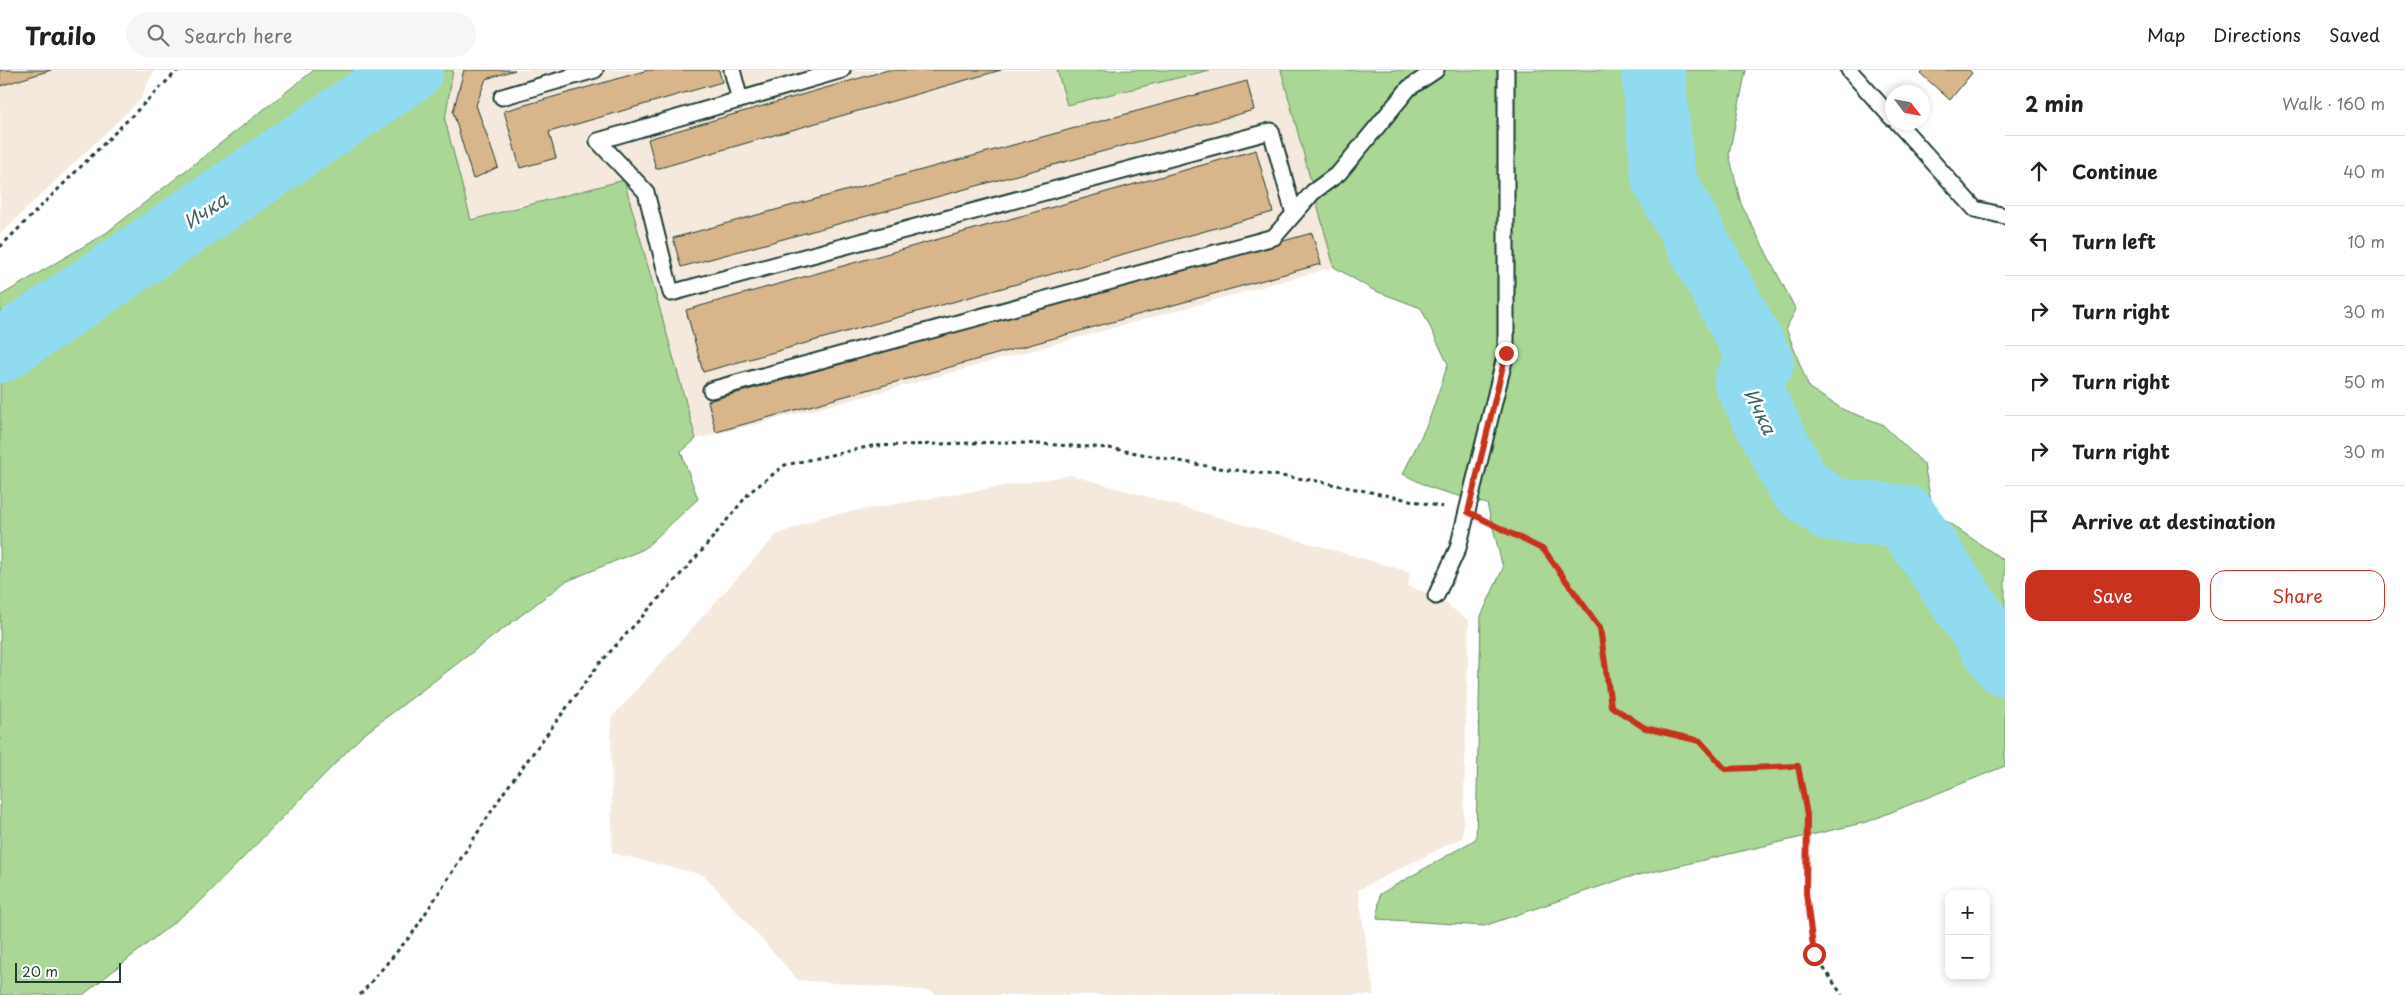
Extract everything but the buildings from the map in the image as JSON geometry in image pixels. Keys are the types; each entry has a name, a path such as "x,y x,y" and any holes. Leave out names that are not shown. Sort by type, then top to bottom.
{"lane":[{"path":"502,97 595,70"},
{"path":"732,70 740,100"},
{"path":"842,70 598,141 646,192 671,293 1271,131 1294,214"},
{"path":"711,390 1274,237 1313,192 1339,173 1409,88 1436,70"},
{"path":"1436,596 1458,548 1506,353 1506,70"},
{"path":"1849,70 1885,110"},
{"path":"1904,130 1975,209 2005,216"}],"path":[{"path":"0,247 178,70"},
{"path":"360,995 412,934 504,792 599,664 700,553 750,492 785,465 872,446 1003,442 1109,448 1212,467 1312,480 1468,512 1544,550 1600,628 1611,706 1645,728 1700,741 1725,769 1798,766 1807,815 1806,893 1814,954 1842,995"}],"shaded area":[{"path":"0,70 154,70 140,100 0,234"},
{"path":"453,70 1057,70 1068,105 1210,70 1281,70 1334,267 863,397 696,439 624,181 471,221 445,120"},
{"path":"1071,475 1410,572 1408,586 1436,596 1469,621 1463,837 1358,890 1374,995 935,995 932,991 798,980 704,875 612,853 611,718 776,535 825,516"}],"green space":[{"path":"314,70 453,70 445,120 471,220 624,180 696,439 681,452 698,499 644,549 565,582 363,735 202,900 83,995 0,995 0,296 106,233"},
{"path":"1057,70 1210,70 1067,105"},
{"path":"1281,70 1746,70 1729,154 1741,204 1796,310 1786,328 1809,388 1844,410 1882,424 1924,464 1933,512 2005,561 2005,766 1867,822 1622,879 1484,926 1377,919 1380,894 1476,839 1481,616 1503,568 1487,504 1431,488 1403,474 1429,420 1448,364 1421,308 1373,290 1334,267"}],"waterway":[{"name":"Ичка","path":"0,351 411,70"},
{"name":"Ичка","path":"1653,70 1663,178 1762,363 1746,382 1798,484 1830,509 1905,517 2005,664"}],"route":[{"path":"1506,353 1468,512 1544,550 1600,628 1611,706 1645,728 1700,741 1725,769 1798,766 1807,815 1806,893 1814,954"}]}
